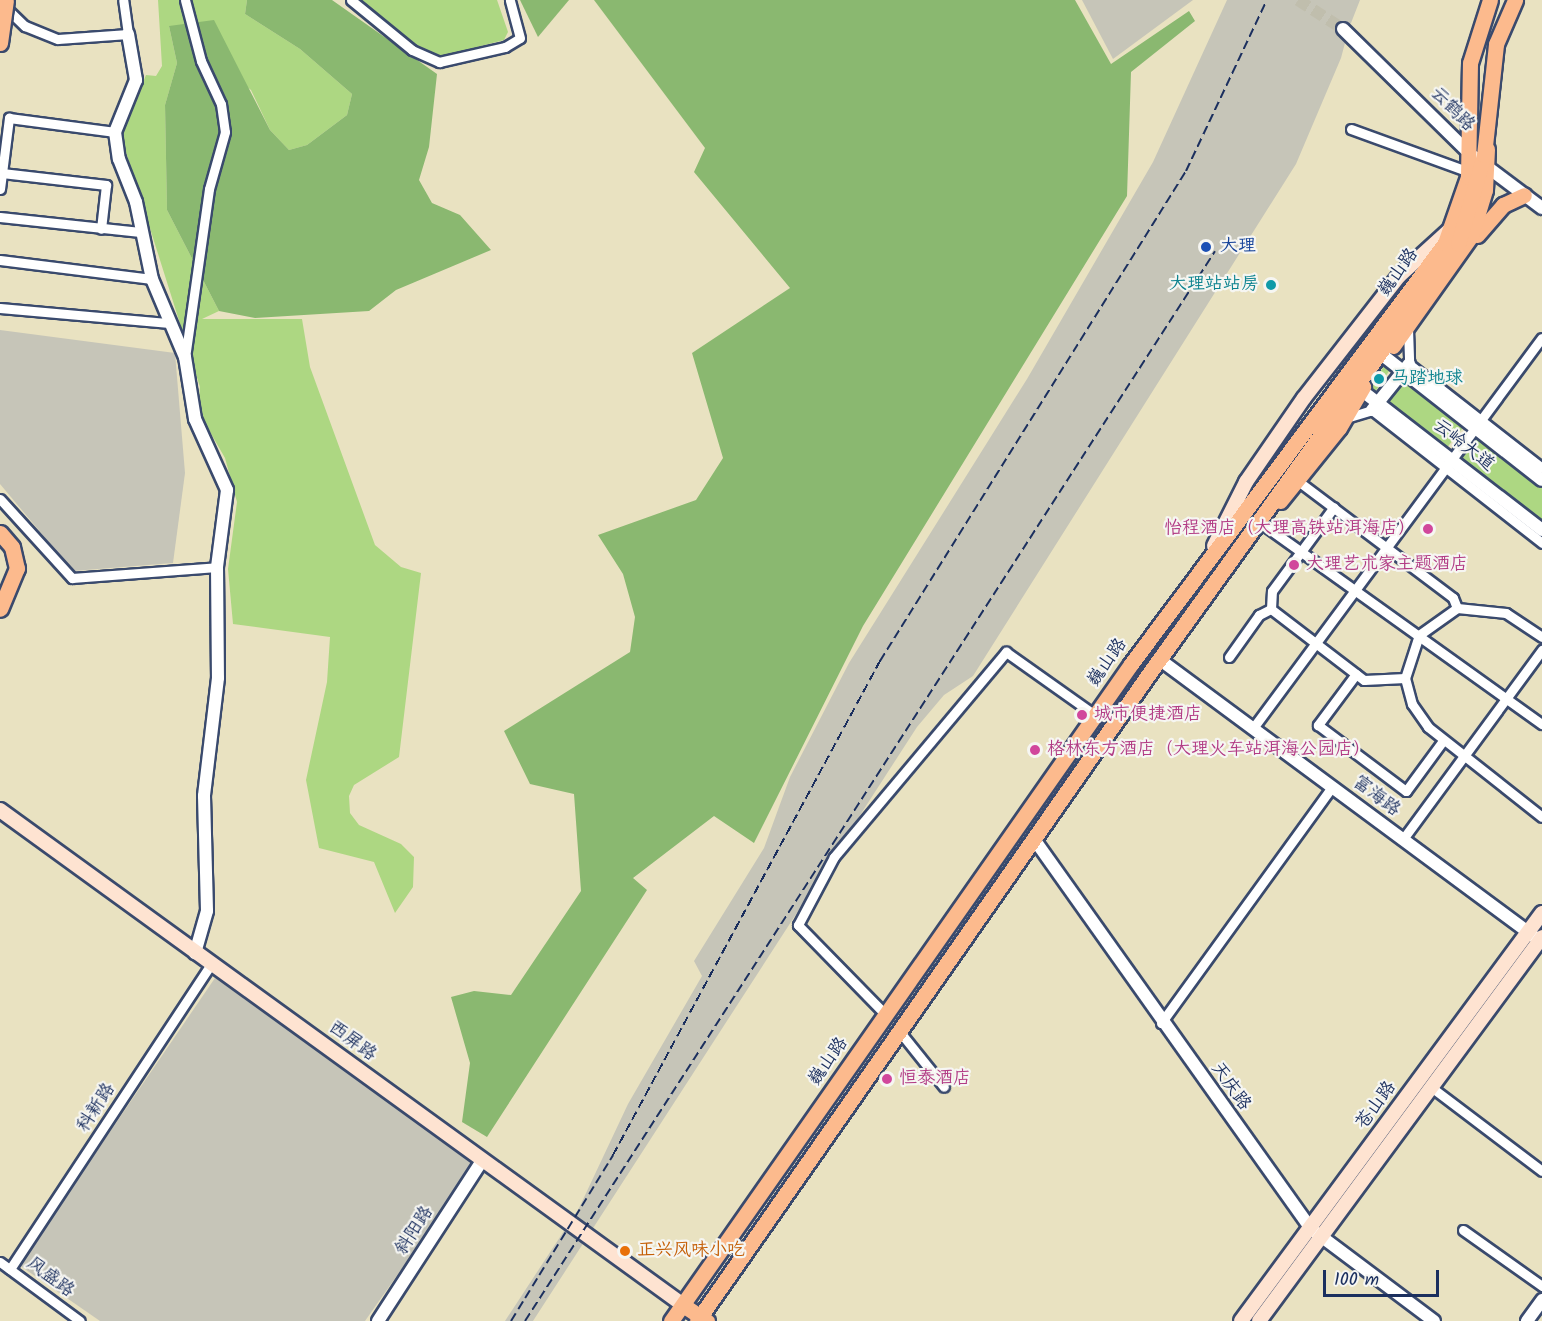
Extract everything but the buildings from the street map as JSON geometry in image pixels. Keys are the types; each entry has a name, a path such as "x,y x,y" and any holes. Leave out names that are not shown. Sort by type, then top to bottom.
{"main road":[{"path":"0,43 6,0"},
{"name":"巍山路","path":"1480,161 1470,63 1490,0"},
{"name":"巍山路","path":"698,1320 1159,659 1458,244 1486,140 1494,52 1515,0"},
{"path":"1451,268 1478,219 1480,161"},
{"name":"巍山路","path":"671,1321 1095,715 1454,226 1469,172 1480,161"},
{"path":"1258,521 1298,481 1344,419 1361,390 1385,357 1499,208 1524,195"},
{"path":"0,533 11,545 17,568 0,609"},
{"path":"0,545 8,567 0,592"},
{"name":"西屏路","path":"0,810 682,1305 698,1320"},
{"name":"苍山路","path":"1259,1321 1538,938 1542,913"},
{"name":"苍山路","path":"1241,1321 1310,1228 1538,938"},
{"path":"886,1015 900,1032"}],"street":[{"path":"123,0 136,80 115,132 152,279 185,357 195,419 227,490 217,567 218,678 204,796 207,911 195,952"},
{"path":"185,0 201,61 221,104 225,132 209,189 185,357"},
{"path":"351,0 412,50 439,62 505,47 520,38 510,0"},
{"path":"0,2 26,26 58,39 128,33"},
{"name":"云鹤路","path":"1343,28 1480,161 1542,208"},
{"path":"0,189 9,118 115,132"},
{"path":"1351,129 1469,172"},
{"path":"2,173 106,185 101,228"},
{"path":"0,217 140,232"},
{"path":"0,260 152,279"},
{"path":"0,308 169,323"},
{"path":"1344,419 1375,406 1406,367 1409,326"},
{"path":"1252,728 1542,338"},
{"name":"云岭大道","path":"1385,357 1406,367 1478,424 1542,480"},
{"name":"云岭大道","path":"1361,390 1375,406 1449,464 1542,530"},
{"path":"1478,424 1542,468"},
{"path":"1449,464 1542,543"},
{"path":"1298,481 1453,598 1457,608"},
{"path":"0,499 72,578 217,567"},
{"path":"1272,609 1272,591 1334,507"},
{"path":"1258,521 1302,550 1542,724"},
{"path":"1542,637 1506,613 1457,608 1419,635 1405,678 1419,717 1442,742 1542,817"},
{"path":"1272,609 1364,680 1405,678"},
{"path":"1229,657 1259,615 1272,609"},
{"path":"1403,839 1542,650"},
{"path":"886,1015 798,926 834,857 1006,652 1095,715"},
{"name":"富海路","path":"1159,659 1538,938"},
{"path":"1356,674 1318,725 1406,791 1442,742"},
{"path":"1161,1023 1332,787"},
{"name":"天庆路","path":"1034,839 1161,1023 1310,1228 1434,1321"},
{"name":"科新路","path":"10,1269 212,964"},
{"path":"900,1032 944,1087"},
{"path":"1431,1087 1542,1171"},
{"name":"斜阳路","path":"378,1321 482,1161"},
{"path":"1463,1230 1542,1286"},
{"name":"风盛路","path":"0,1262 80,1321"},
{"path":"1527,1321 1542,1300"}],"shaded area":[{"path":"1082,0 1193,0 1113,59"},
{"path":"1227,0 1360,0 1351,23 1337,32 1345,43 1341,58 1296,164 973,676 944,695 917,727 533,1321 505,1321 579,1208 628,1104 702,976 694,961 764,848 790,777 849,663 1027,379 1153,162"},
{"path":"0,330 175,353 185,473 173,563 73,571 0,484"},
{"path":"215,978 475,1164 365,1321 100,1321 19,1265"}],"green space":[{"path":"158,0 247,0 245,14 300,49 352,94 347,115 307,145 289,150 270,130 251,90 169,26 177,63 165,105 167,210 219,311 202,319 302,319 310,367 375,545 401,567 421,573 399,757 354,785 349,796 350,813 359,825 401,844 414,857 413,887 395,913 374,862 319,848 306,780 327,682 330,637 233,624 228,569 237,502 225,458 198,411 200,387 125,149 123,131 146,75 156,76 162,66"},
{"path":"247,0 332,0 437,74 429,147 419,180 432,203 460,215 491,250 396,290 369,311 255,318 219,311 167,210 165,105 177,63 169,26 214,20 270,130 289,150 307,145 347,115 352,94 300,49 245,14"},
{"path":"355,0 497,0 508,32 504,40 439,57 416,48"},
{"path":"520,0 569,0 538,37"},
{"path":"594,0 1075,0 1111,64 1189,11 1195,21 1131,72 1127,196 863,626 754,843 714,816 633,878 647,890 487,1137 462,1122 470,1063 451,997 474,991 511,995 581,891 574,794 530,784 504,731 630,652 635,617 623,574 598,535 696,500 723,458 692,353 790,288 694,172 705,148"},
{"path":"1384,366 1390,370 1374,393 1368,389"},
{"path":"1403,378 1464,427 1443,453 1382,404"},
{"path":"1476,435 1542,488 1542,529 1455,460"}],"tunnel":[{"path":"1298,0 1343,29"}],"railway":[{"path":"511,1321 613,1155 880,661 1186,171 1267,0"},
{"path":"525,1321 1215,251"}],"place":[{"name":"大理","path":"1206,247"},
{"name":"大理站站房","path":"1271,285"},
{"name":"马踏地球","path":"1379,379"},
{"name":"怡程酒店（大理高铁站洱海店）","path":"1428,529"},
{"name":"大理艺术家主题酒店","path":"1294,565"},
{"name":"城市便捷酒店","path":"1082,715"},
{"name":"格林东方酒店（大理火车站洱海公园店）","path":"1035,750"},
{"name":"恒泰酒店","path":"887,1079"},
{"name":"正兴风味小吃","path":"625,1251"}]}
